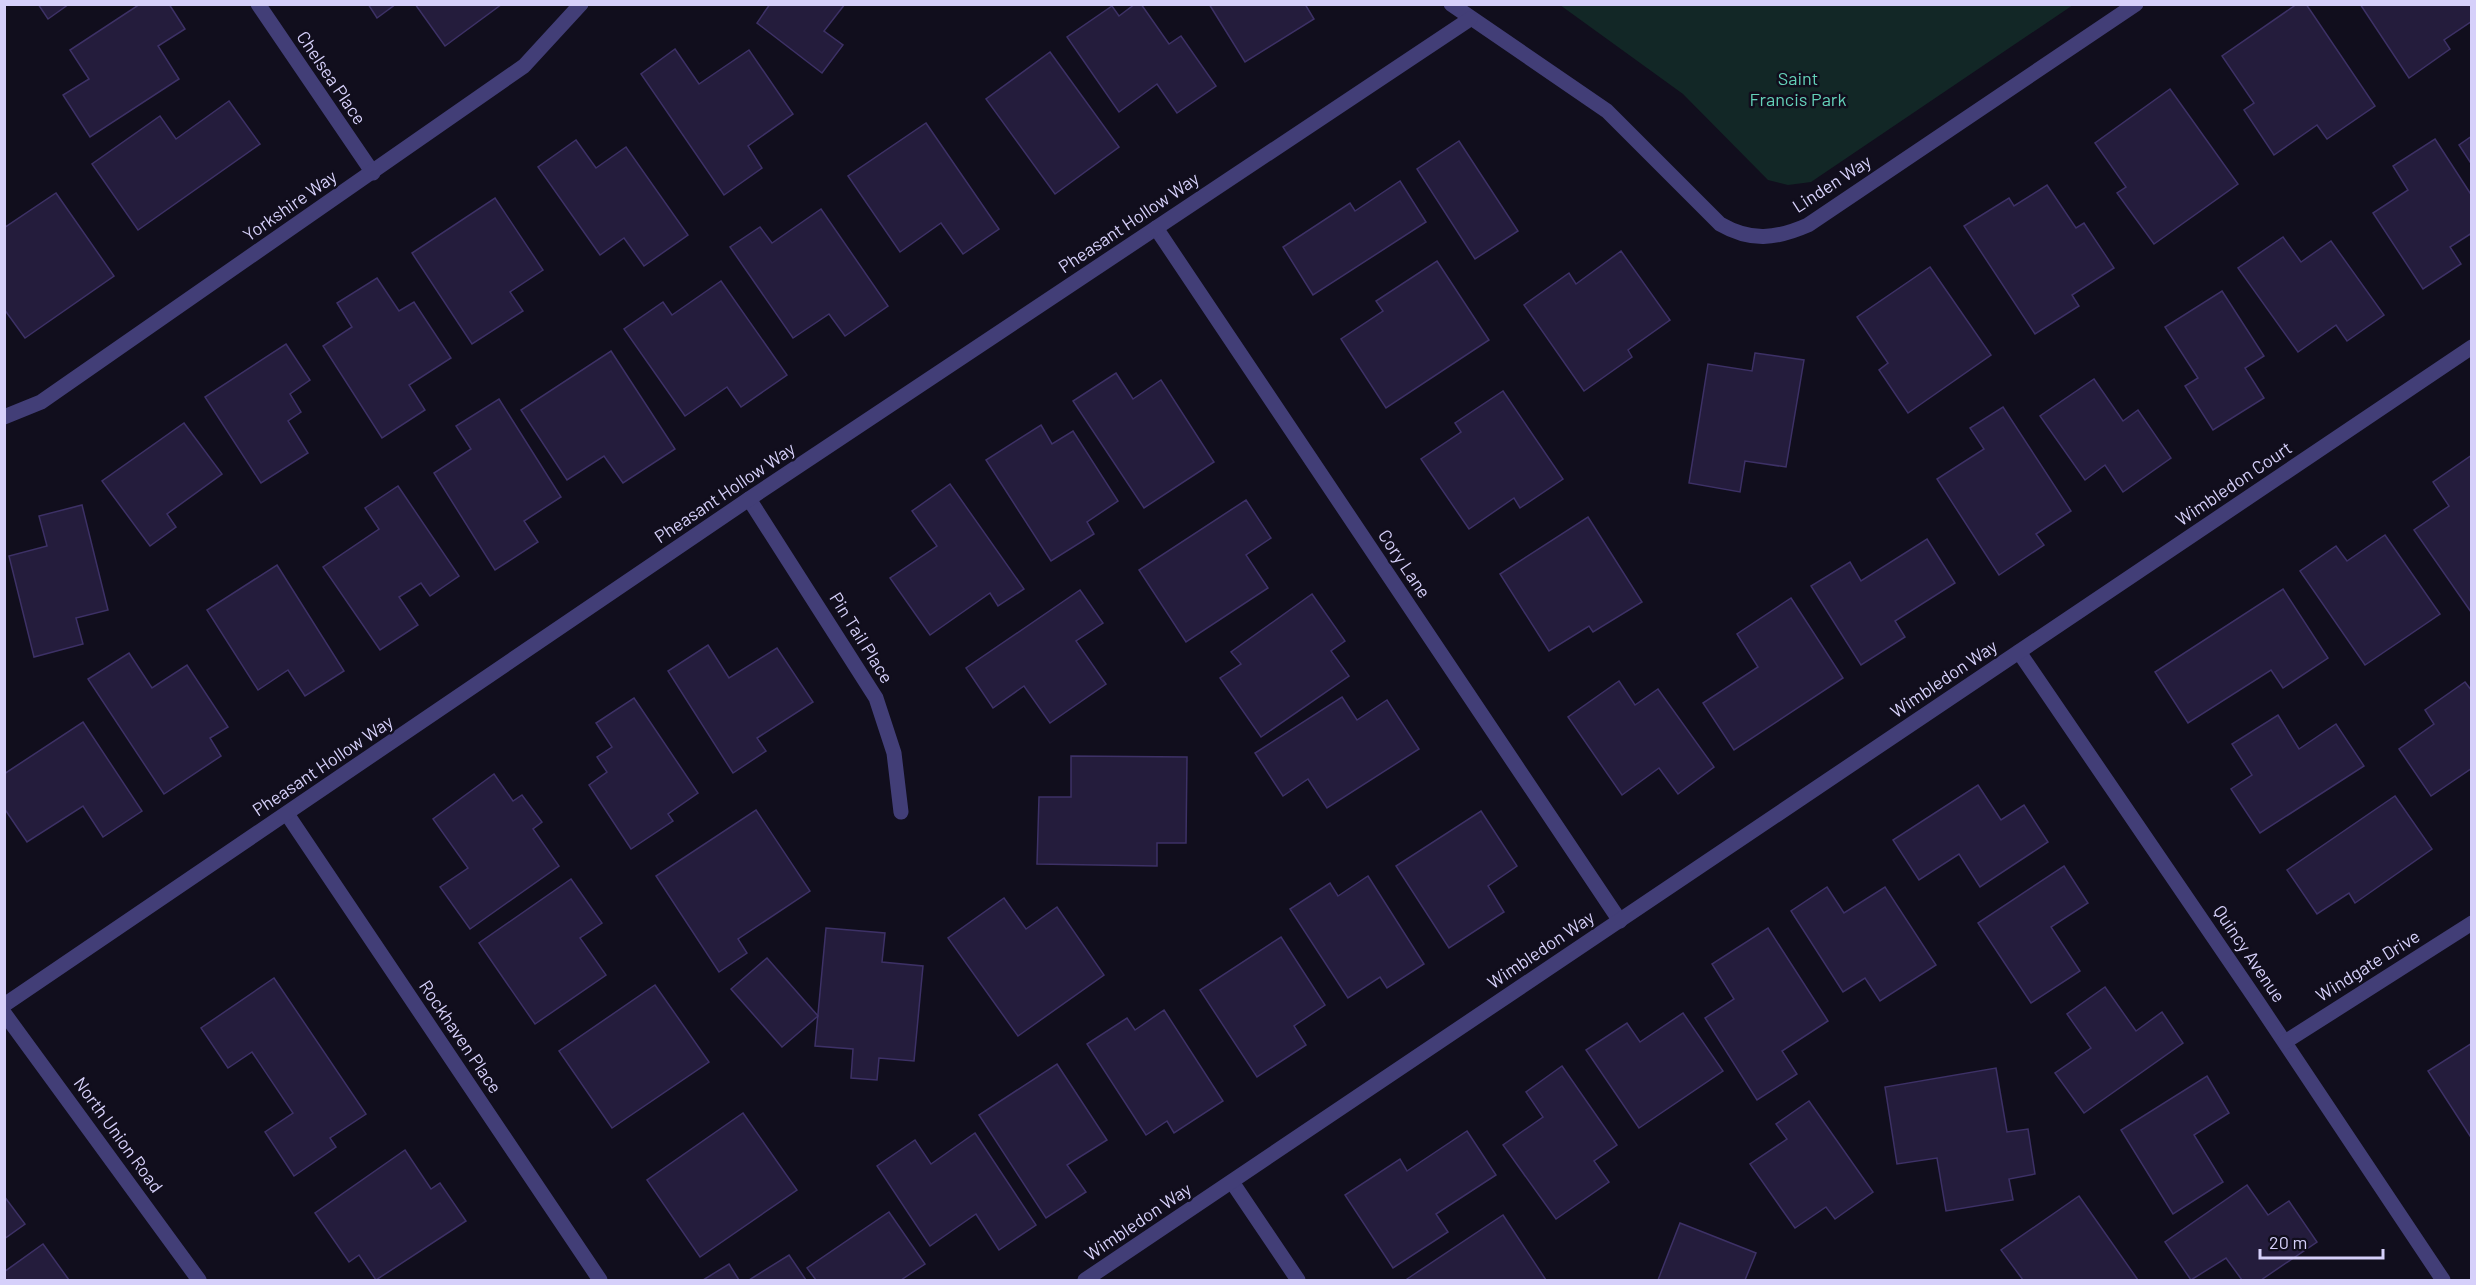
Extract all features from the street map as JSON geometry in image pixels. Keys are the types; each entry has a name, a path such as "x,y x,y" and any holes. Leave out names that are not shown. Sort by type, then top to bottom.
{"street":[{"name":"Chelsea Place","path":"258,4 373,173"},
{"name":"Yorkshire Way","path":"4,417 41,402 524,66 580,4"},
{"name":"Linden Way","path":"1451,4 1470,20 1607,111 1720,224 1740,236 1783,236 1808,225 2136,4"},
{"name":"Pheasant Hollow Way","path":"4,1005 749,499 1470,20"},
{"name":"Cory Lane","path":"1156,228 1620,921"},
{"name":"Wimbledon Court","path":"2019,652 2472,347"},
{"name":"Pin Tail Place","path":"749,499 876,698 894,753 901,812"},
{"name":"Wimbledon Way","path":"1085,1281 2019,652"},
{"name":"Quincy Avenue","path":"2019,652 2285,1042 2442,1281"},
{"name":"Rockhaven Place","path":"287,814 600,1281"},
{"name":"Windgate Drive","path":"2285,1042 2472,923"},
{"name":"North Union Road","path":"4,1013 199,1281"},
{"path":"1232,1182 1298,1281"}],"green space":[{"name":"Saint Francis Park","path":"1560,5 2073,5 1811,182 1788,185 1768,180 1683,94"}],"building":[{"path":"38,4 69,4 48,19"},
{"path":"140,4 169,4 185,29 158,46 179,79 90,137 63,95 89,79 70,50"},
{"path":"368,4 396,4 377,18"},
{"path":"415,4 502,4 445,46"},
{"path":"770,4 845,4 824,31 843,45 822,73 757,23"},
{"path":"1135,4 1141,4 1169,44 1181,36 1216,86 1177,113 1157,84 1119,112 1067,37 1112,6 1119,16"},
{"path":"1209,4 1305,4 1314,19 1245,62"},
{"path":"2297,4 2306,4 2375,106 2327,139 2317,125 2274,155 2244,110 2254,103 2222,56"},
{"path":"2360,4 2472,4 2472,21 2444,40 2450,49 2409,78"},
{"path":"675,49 699,84 749,50 793,114 748,146 762,168 724,195 641,74"},
{"path":"1050,52 1119,147 1055,194 986,99"},
{"path":"2170,89 2238,184 2154,244 2117,193 2126,187 2095,143"},
{"path":"229,101 260,144 138,230 92,164 160,116 176,139"},
{"path":"926,123 999,229 963,254 941,223 900,252 848,176"},
{"path":"2472,136 2472,165 2459,145"},
{"path":"2435,139 2472,196 2472,233 2450,247 2461,264 2423,289 2373,213 2408,190 2393,166"},
{"path":"576,140 596,168 626,147 688,235 644,266 624,238 600,255 538,167"},
{"path":"1459,141 1518,231 1475,259 1417,169"},
{"path":"1400,181 1426,222 1313,295 1283,247 1350,203 1355,211"},
{"path":"2047,185 2076,228 2084,223 2114,268 2072,295 2079,306 2035,334 1964,226 2009,198 2014,206"},
{"path":"56,193 114,276 25,338 4,309 4,228"},
{"path":"495,198 543,270 510,292 523,311 472,344 412,253"},
{"path":"821,209 888,306 845,336 829,314 793,338 730,247 760,227 772,243"},
{"path":"2283,237 2301,262 2331,241 2384,315 2347,341 2336,325 2298,352 2238,268"},
{"path":"1621,251 1670,320 1628,350 1632,357 1584,391 1524,305 1569,273 1576,284"},
{"path":"1437,261 1489,340 1386,408 1341,339 1383,311 1376,301"},
{"path":"1930,267 1991,355 1908,413 1879,370 1888,363 1857,317"},
{"path":"377,278 399,311 414,302 451,358 409,385 425,410 382,438 323,346 352,327 337,303"},
{"path":"721,281 787,375 741,407 727,387 685,416 624,329 663,302 672,315"},
{"path":"2222,291 2264,356 2245,368 2264,398 2213,430 2185,386 2198,378 2165,327"},
{"path":"286,344 310,380 290,394 301,412 288,421 308,453 261,483 205,397"},
{"path":"611,351 675,449 623,483 604,456 567,480 521,410"},
{"path":"1755,353 1804,360 1786,467 1745,461 1740,492 1689,483 1708,364 1752,371"},
{"path":"1116,373 1133,399 1161,380 1214,462 1144,508 1073,401"},
{"path":"2094,379 2123,421 2138,410 2171,458 2123,492 2105,465 2085,480 2040,416"},
{"path":"1503,391 1563,479 1520,508 1514,498 1469,529 1421,459 1461,432 1455,423"},
{"path":"499,399 561,497 524,521 538,542 495,570 434,473 471,449 456,426"},
{"path":"2003,407 2071,511 2036,534 2044,545 1999,575 1937,479 1984,449 1970,428"},
{"path":"184,423 222,474 167,514 176,527 150,546 102,481"},
{"path":"1041,425 1052,444 1073,431 1118,501 1087,522 1094,534 1051,561 986,460"},
{"path":"2472,455 2471,612 2414,530 2449,506 2433,482"},
{"path":"950,484 1024,589 998,606 990,593 930,635 890,578 937,546 912,511"},
{"path":"398,486 459,576 430,596 421,583 399,597 418,625 380,650 323,567 379,529 365,508"},
{"path":"1246,500 1271,538 1246,555 1268,588 1186,642 1139,570"},
{"path":"82,505 108,610 76,618 83,644 34,657 9,556 47,546 39,516"},
{"path":"1588,517 1642,602 1593,632 1589,626 1549,651 1500,574"},
{"path":"2385,535 2440,614 2365,665 2300,571 2336,546 2347,561"},
{"path":"1927,539 1955,583 1895,621 1905,637 1861,665 1811,586 1850,562 1861,581"},
{"path":"277,565 344,671 305,696 288,670 258,690 207,610"},
{"path":"2283,589 2328,658 2283,688 2271,670 2188,723 2155,672"},
{"path":"1080,590 1103,623 1076,641 1106,684 1050,723 1024,686 993,708 966,668"},
{"path":"1312,594 1345,641 1331,651 1349,676 1261,737 1220,678 1241,664 1231,652"},
{"path":"1791,598 1843,678 1734,750 1703,703 1758,667 1737,634"},
{"path":"708,645 729,678 777,648 813,702 757,738 766,751 733,773 668,671"},
{"path":"129,653 152,688 187,665 228,727 210,738 221,756 164,794 88,679"},
{"path":"1619,681 1635,705 1658,689 1714,767 1678,794 1659,768 1622,795 1568,717"},
{"path":"2465,682 2472,691 2472,768 2431,796 2399,749 2434,724 2425,710"},
{"path":"1342,697 1357,720 1387,700 1419,749 1327,808 1308,779 1283,796 1255,753"},
{"path":"634,698 698,793 668,814 673,821 631,849 589,785 607,772 597,757 612,747 596,723"},
{"path":"2278,715 2299,749 2336,724 2364,766 2260,833 2231,789 2252,775 2232,744"},
{"path":"83,722 142,811 103,837 83,806 27,842 4,808 4,774"},
{"path":"1071,756 1187,757 1186,843 1157,843 1157,866 1037,864 1039,797 1071,797"},
{"path":"494,774 513,801 522,795 542,822 533,829 559,866 470,929 440,887 468,868 433,819"},
{"path":"1978,785 2001,820 2024,805 2048,842 1980,887 1959,854 1919,880 1893,840"},
{"path":"2395,796 2432,849 2355,903 2349,893 2317,914 2287,870"},
{"path":"756,810 810,891 738,939 747,953 719,972 656,876"},
{"path":"1481,811 1517,866 1488,886 1504,912 1449,948 1396,866"},
{"path":"2064,866 2088,903 2051,927 2080,971 2031,1003 1978,923"},
{"path":"1368,876 1424,964 1387,988 1380,977 1348,998 1290,909 1330,883 1338,896"},
{"path":"571,879 602,923 580,938 606,975 535,1024 479,943"},
{"path":"1827,887 1844,913 1885,887 1936,965 1880,1001 1865,978 1843,992 1791,911"},
{"path":"1004,898 1026,929 1057,907 1104,975 1018,1036 948,938"},
{"path":"826,928 885,933 882,962 923,966 914,1061 879,1058 877,1080 851,1078 853,1049 815,1046"},
{"path":"1768,928 1828,1021 1782,1051 1797,1074 1757,1100 1705,1018 1734,999 1712,964"},
{"path":"1281,937 1325,1005 1294,1026 1306,1045 1257,1077 1200,990"},
{"path":"767,958 818,1016 782,1047 731,989"},
{"path":"274,978 366,1114 330,1138 336,1147 294,1176 265,1132 293,1113 252,1052 228,1068 201,1028"},
{"path":"655,985 709,1062 612,1128 559,1051"},
{"path":"2105,987 2136,1031 2162,1012 2183,1043 2084,1113 2055,1073 2091,1048 2067,1014"},
{"path":"1164,1010 1223,1101 1174,1133 1167,1121 1146,1135 1087,1044 1127,1018 1135,1030"},
{"path":"1683,1013 1723,1071 1639,1128 1586,1050 1627,1023 1640,1042"},
{"path":"2472,1043 2472,1139 2428,1071"},
{"path":"1057,1064 1107,1140 1067,1165 1086,1192 1046,1218 979,1115"},
{"path":"1562,1066 1617,1145 1594,1161 1609,1182 1556,1219 1503,1145 1543,1117 1526,1092"},
{"path":"1996,1068 2007,1132 2028,1129 2035,1174 2009,1179 2013,1200 1946,1211 1937,1158 1897,1164 1885,1087"},
{"path":"2207,1076 2229,1113 2194,1135 2223,1182 2173,1214 2121,1130"},
{"path":"1809,1101 1873,1192 1835,1219 1826,1207 1795,1228 1750,1164 1787,1139 1776,1124"},
{"path":"743,1113 797,1190 700,1257 647,1180"},
{"path":"1467,1131 1496,1175 1436,1214 1448,1232 1393,1268 1345,1195 1400,1159 1407,1171"},
{"path":"975,1133 1036,1225 999,1250 976,1214 930,1246 877,1166 915,1140 931,1164"},
{"path":"405,1150 431,1189 440,1183 466,1221 376,1280 359,1255 349,1262 315,1213"},
{"path":"2247,1185 2268,1215 2289,1201 2317,1242 2261,1280 2242,1280 2226,1258 2191,1280 2165,1242"},
{"path":"4,1196 25,1224 4,1239"},
{"path":"2079,1196 2138,1280 2023,1280 2001,1250"},
{"path":"889,1212 925,1264 901,1280 816,1280 807,1268"},
{"path":"1503,1215 1546,1280 1407,1279"},
{"path":"1680,1223 1756,1253 1745,1280 1658,1280"},
{"path":"43,1244 69,1280 4,1280 4,1272"},
{"path":"789,1255 806,1280 749,1280"},
{"path":"729,1264 739,1280 703,1280"}]}
